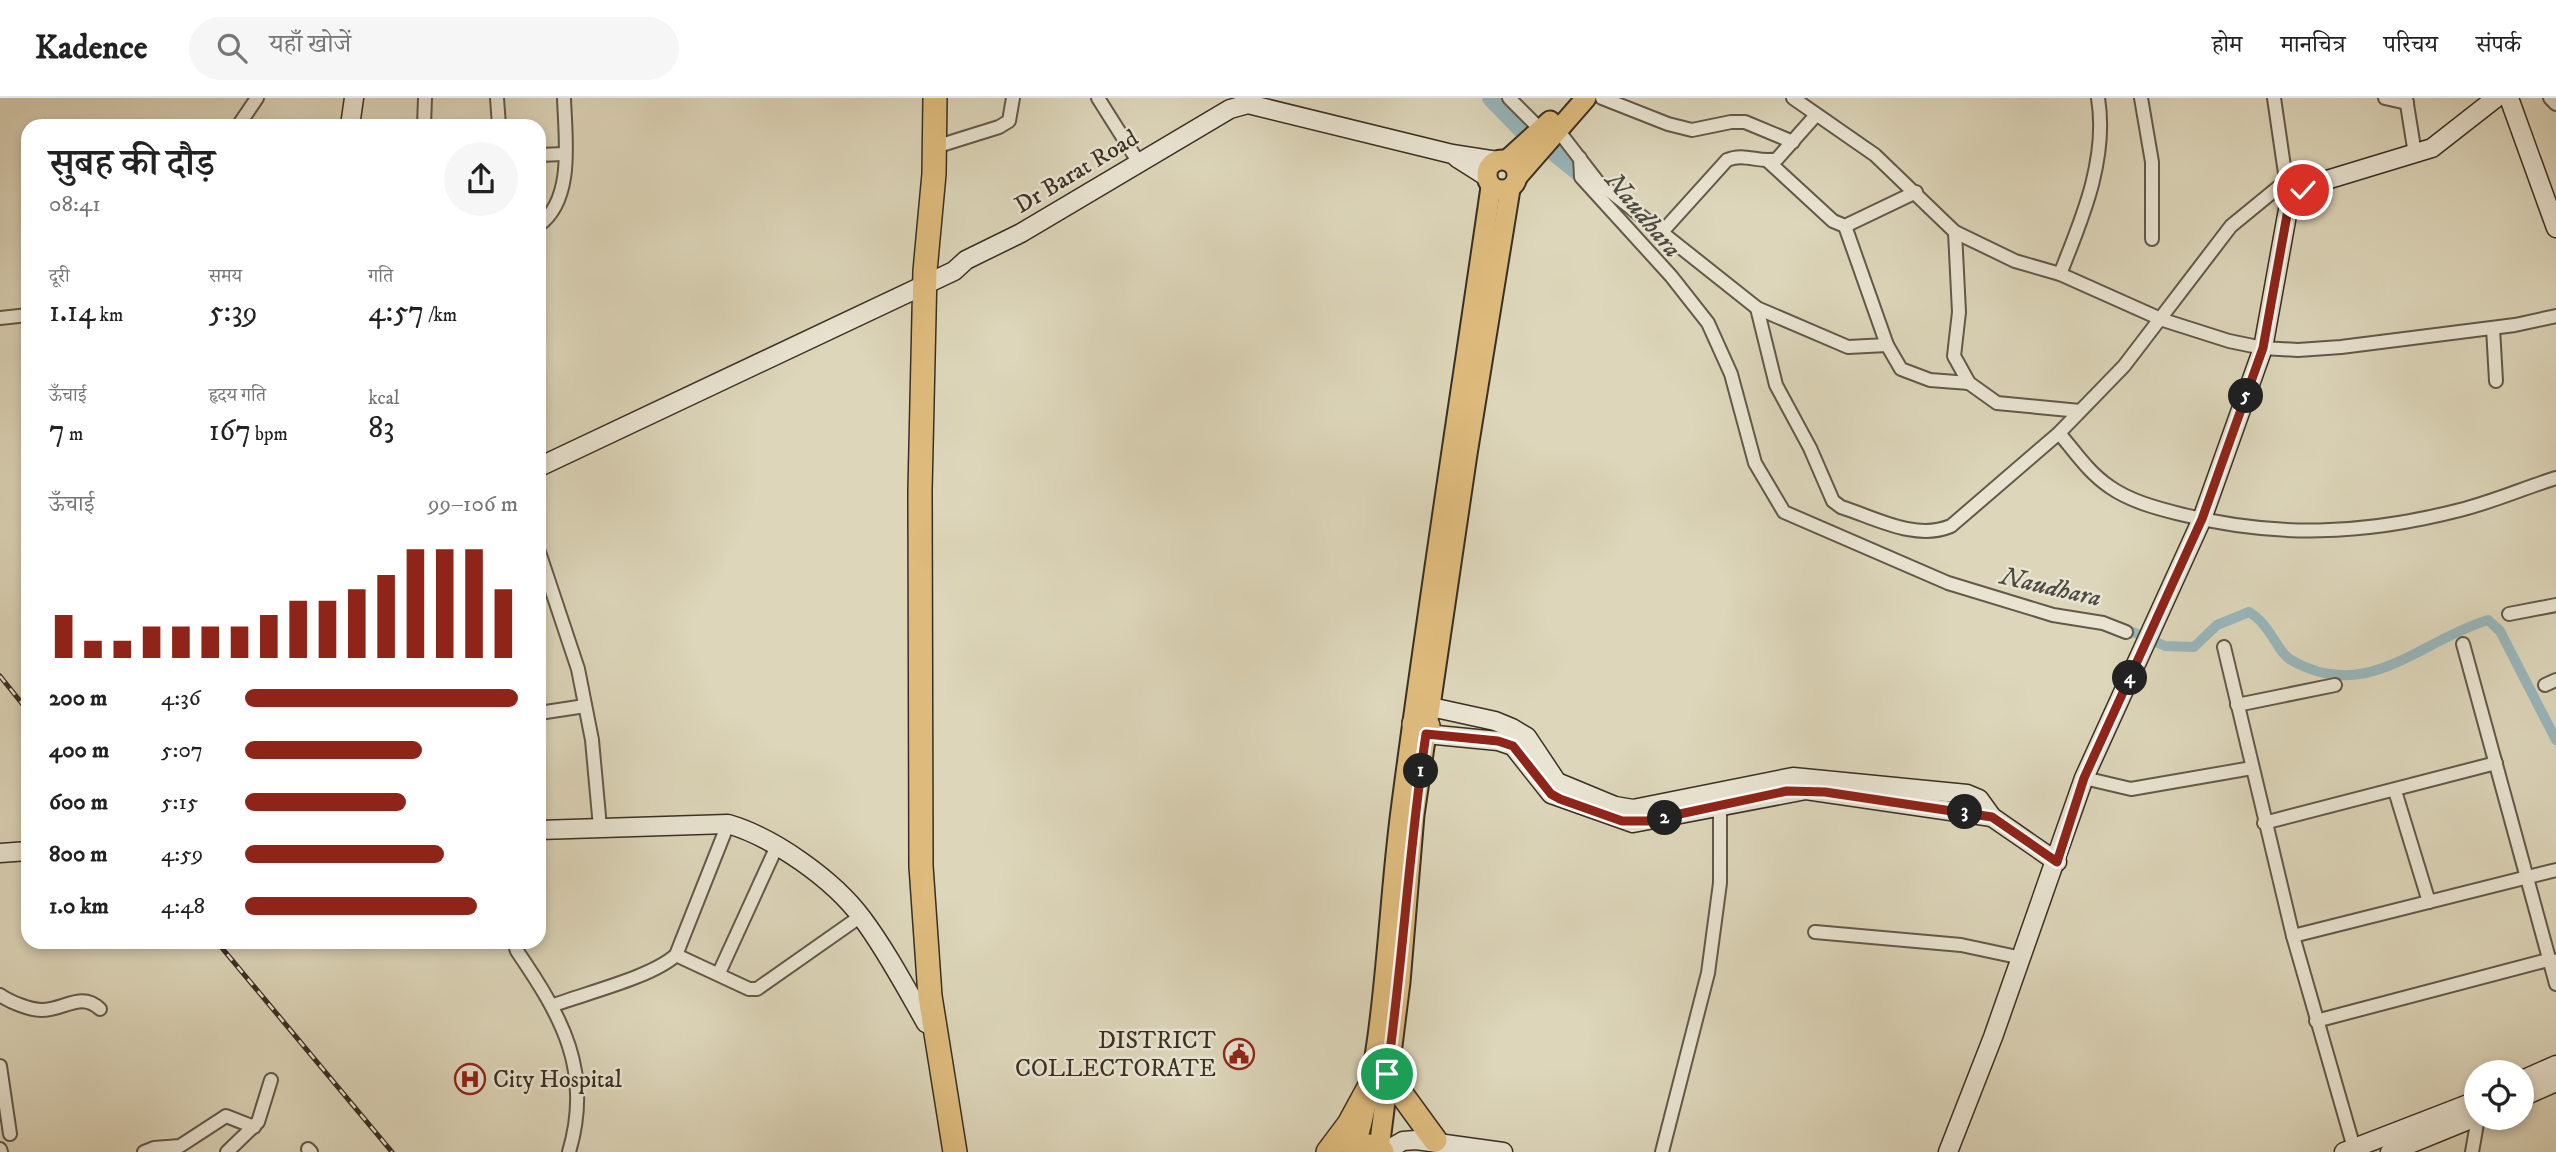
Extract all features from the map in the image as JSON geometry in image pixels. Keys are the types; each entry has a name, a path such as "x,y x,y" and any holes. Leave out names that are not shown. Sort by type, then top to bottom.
{"highway":[{"path":"924,98 925,177 930,192"},
{"path":"935,98 925,278 920,504 921,866 941,1152"},
{"path":"931,1025 955,1152"},
{"path":"1328,1152 1380,1077 1435,1140"},
{"path":"1354,1152 1369,1146 1382,1151"}],"main road":[{"path":"1549,129 1571,98"},
{"path":"1354,1152 1380,1077 1400,982 1424,723 1502,175 1549,129 1586,98"},
{"path":"1380,1077 1382,1151"}],"street":[{"path":"243,119 257,98"},
{"path":"339,119 342,98"},
{"path":"351,119 354,98"},
{"path":"424,119 425,98"},
{"path":"497,98 498,119"},
{"path":"546,216 557,202 563,182 564,98"},
{"path":"934,147 999,127 1009,121 1013,98"},
{"path":"1098,98 1139,163"},
{"path":"1509,98 1549,129 1580,158 1597,181 1757,308 1848,347 1887,345"},
{"path":"1602,98 1668,124 1692,130 1745,122 1793,142"},
{"path":"1793,98 1875,155 1955,232 2015,261 2060,274 2162,320 2263,348 2298,350 2493,328 2556,316"},
{"path":"2060,274 2094,177 2100,144 2098,98"},
{"path":"2141,98 2152,162 2152,239"},
{"path":"1948,1152 2057,862 2084,778 2202,519 2263,348 2289,204 2274,98"},
{"path":"2385,98 2407,100 2415,154"},
{"path":"2289,204 2303,190 2320,182 2432,148 2496,98"},
{"path":"2509,98 2556,228"},
{"path":"2550,98 2556,104"},
{"name":"Dr Barat Road","path":"546,464 925,278 949,260 965,260 1021,233 1230,109 1253,101 1452,154 1502,175"},
{"path":"1662,232 1727,160 1736,156 1769,162 1777,159 1815,115"},
{"path":"546,154 565,153"},
{"path":"1580,158 1581,177 1671,276 1708,323 1731,374 1755,463 1784,512 1948,583 2053,615 2103,623 2126,632"},
{"path":"1769,162 1833,221 1845,226 1887,345 1900,369 1930,380 1969,383"},
{"path":"1757,308 1776,385 1810,447 1825,487 1840,506 1922,533 1936,532 1960,519 2059,433 2124,366 2162,320 2231,226 2286,181"},
{"path":"1845,226 1916,192"},
{"path":"1955,232 1959,312 1954,356 1969,383 1997,403 2080,411"},
{"name":"Dr Barat Road","path":"546,452 925,278"},
{"path":"0,318 21,316"},
{"path":"2493,328 2496,381"},
{"path":"2059,433 2085,465 2110,487 2129,498 2202,519 2277,532 2316,532 2460,510 2556,478"},
{"path":"546,579 578,669 592,740 600,827"},
{"path":"2509,614 2556,605"},
{"path":"2463,644 2526,877 2552,960 2556,984"},
{"path":"2224,647 2264,823 2349,1150 2464,1106"},
{"path":"2237,705 2335,685"},
{"path":"546,712 585,706"},
{"path":"1424,723 1495,721 1512,728 1527,737 1557,782 1615,806 1633,809 1721,798"},
{"path":"1424,723 1513,746 1551,794 1622,821 1647,821 1793,776 1817,777 1967,794 1979,799 1992,817 2057,862"},
{"path":"2264,823 2497,763"},
{"path":"2084,778 2110,787 2131,789 2252,768"},
{"path":"2395,791 2429,902"},
{"path":"1662,1152 1708,973 1720,883 1721,798"},
{"path":"554,1005 648,971 667,963 676,955 728,824"},
{"path":"546,830 728,824 752,831 821,878 861,916 931,1025"},
{"path":"719,973 777,846"},
{"path":"0,853 21,852"},
{"path":"2293,936 2556,870"},
{"path":"676,955 749,989 757,989 861,916"},
{"path":"1815,932 1961,945 2022,958"},
{"path":"518,949 554,1005 575,1063 578,1123 569,1152"},
{"path":"2316,1021 2552,960"},
{"path":"0,995 40,1010 83,999 92,1001 100,1009"},
{"path":"2534,1075 2556,1065"},
{"path":"0,1066 10,1134"},
{"path":"227,1152 254,1127 265,1105 271,1080"},
{"path":"2534,1092 2556,1082"},
{"path":"144,1152 154,1148 180,1146 226,1116 254,1127"},
{"path":"2397,1151 2464,1123"},
{"path":"2472,1152 2475,1130"},
{"path":"1382,1151 1403,1141 1435,1140 1503,1152"}],"waterway":[{"path":"1491,98 1524,132"},
{"path":"1556,154 1581,174"},
{"name":"Naudhara","path":"2119,626 2165,646 2194,647 2217,625 2249,612 2257,617 2291,660 2318,672 2344,675 2369,672 2392,664 2488,620 2500,631 2556,740"}],"railway":[{"path":"0,676 21,702"},
{"path":"223,949 392,1152"}],"place":[{"name":"DISTRICT COLLECTORATE","path":"1239,1054"},
{"name":"City Hospital","path":"470,1079"}],"route":[{"path":"1387,1074 1400,982 1414,814 1426,734 1498,741 1513,746 1551,794 1622,821 1647,821 1787,791 1806,790 1953,809 1992,817 2057,862 2084,778 2202,519 2263,348 2289,204 2303,190"}]}
